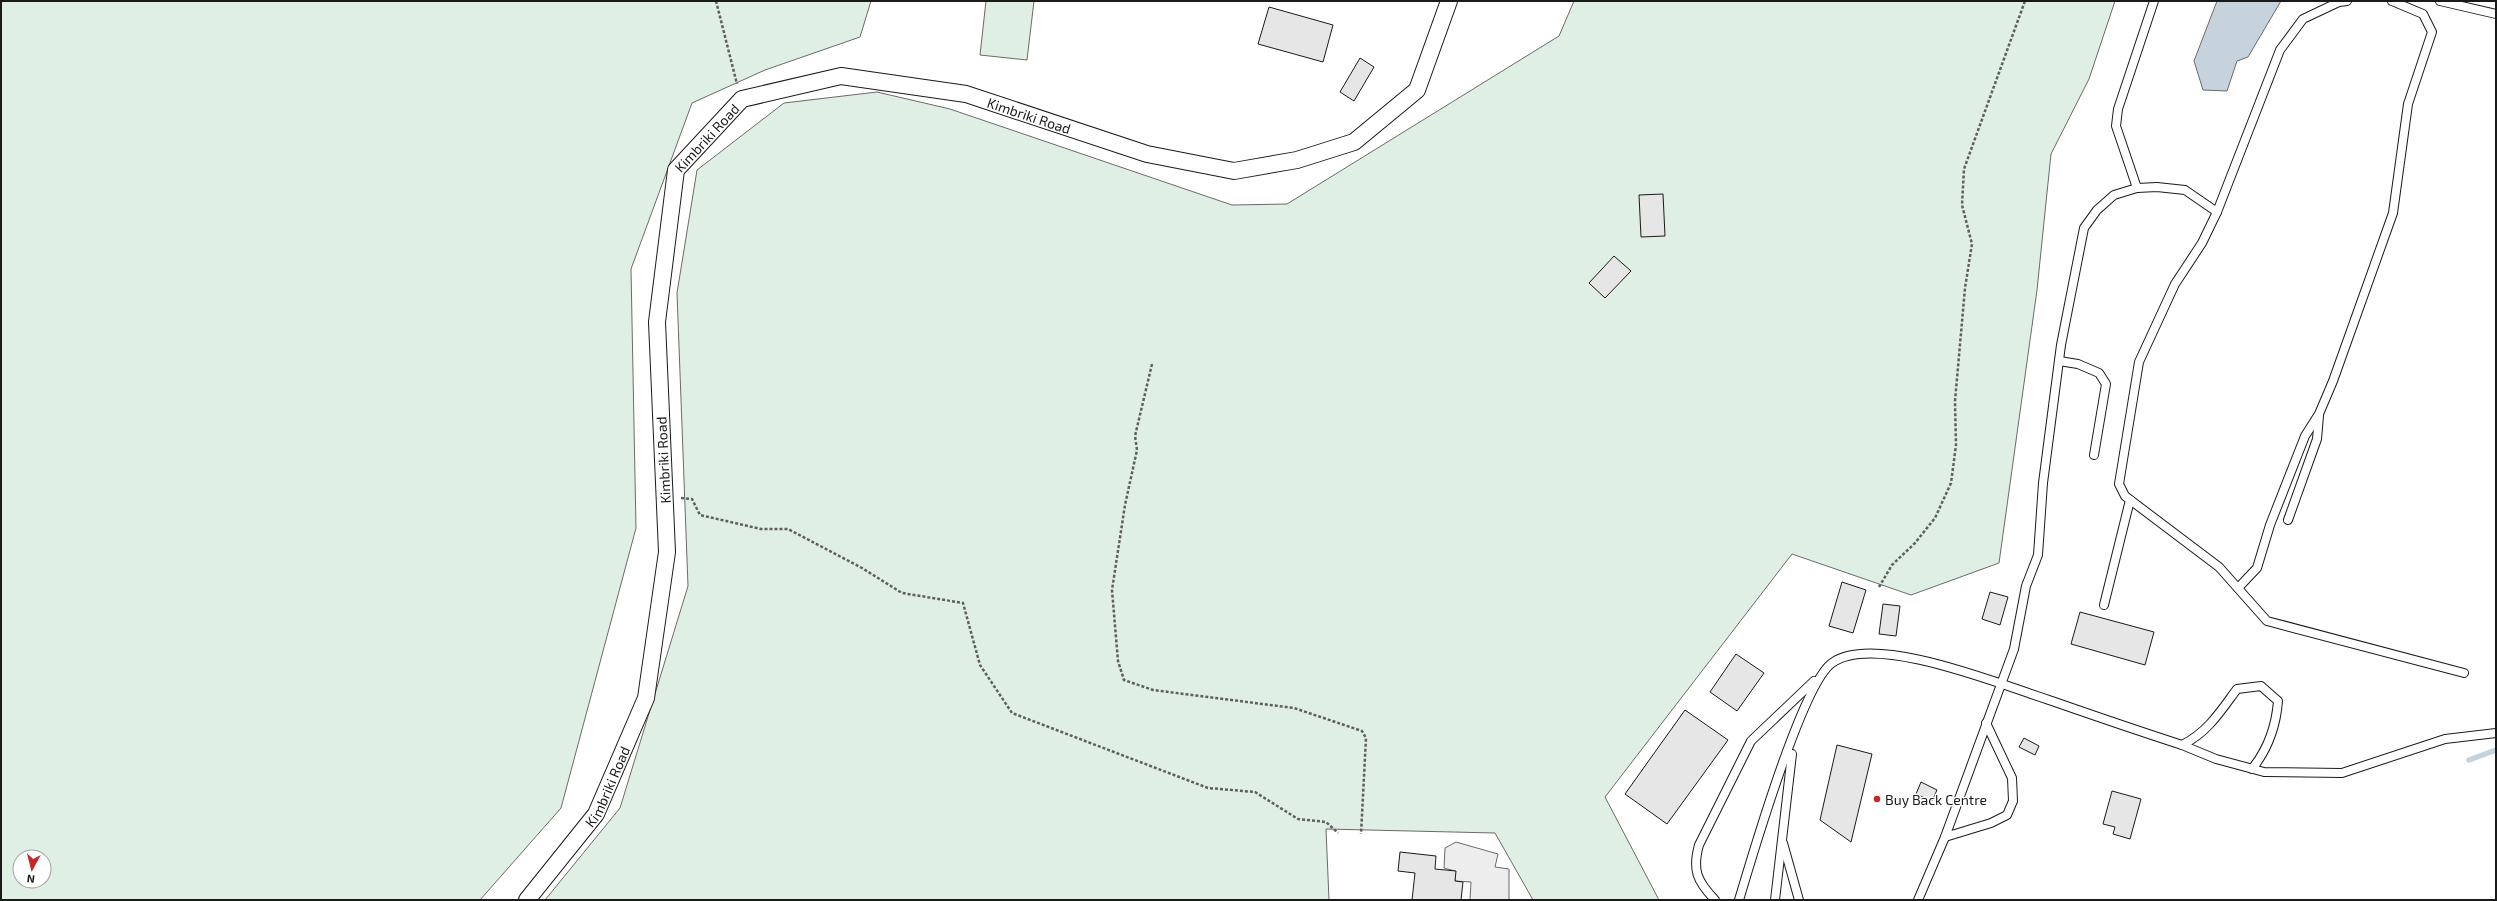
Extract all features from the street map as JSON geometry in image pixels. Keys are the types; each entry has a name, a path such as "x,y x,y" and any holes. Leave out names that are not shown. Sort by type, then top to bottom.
{"street":[{"name":"Kimbriki Road","path":"527,900 596,814 646,698 667,552 657,322 676,170 742,99 841,76 966,94 1147,154 1234,171 1297,160 1354,142 1417,90 1449,1"}],"lane":[{"path":"2137,188 2116,126 2118,109 2154,1"},
{"path":"2347,1 2339,2 2303,19 2280,50 2217,212 2202,243 2175,284 2139,362 2119,484 2125,496 2219,567 2267,621 2464,673"},
{"path":"2238,588 2257,568 2270,525 2305,436 2319,414 2333,381 2393,213 2408,104 2432,32 2423,14 2392,1"},
{"path":"2440,1 2496,14"},
{"path":"1918,900 1945,837 2014,648 2026,586 2038,555 2043,483 2059,361 2084,228 2098,210 2114,195 2137,188 2157,187 2185,190 2217,212"},
{"path":"2059,361 2078,364 2099,373 2106,384 2094,455"},
{"path":"2288,520 2317,439 2319,414"},
{"path":"2104,605 2130,500"},
{"path":"1715,900 1696,873 1696,858 1699,845 1751,741 1832,663 1851,654 1875,654 1908,658 1952,668 2182,745 2216,759 2264,772 2342,773 2445,739 2496,733"},
{"path":"1739,900 1803,710 1818,678"},
{"path":"2182,745 2198,737 2212,724 2237,689 2261,686 2278,701 2277,717 2265,752 2252,769"},
{"path":"1945,837 1991,823 2007,815 2013,801 2012,778 1986,723"},
{"path":"1775,900 1794,737"},
{"path":"1782,838 1799,900"}],"path":[{"path":"716,1 742,99"},
{"path":"1879,586 1892,565 1915,543 1936,518 1951,483 1956,445 1955,401 1965,288 1972,244 1962,205 1964,169 2025,1"},
{"path":"1152,364 1135,436 1137,450 1125,505 1112,590 1118,661 1124,680 1153,690 1294,708 1362,731 1366,738 1362,834"},
{"path":"665,496 692,499 700,515 761,529 788,529 862,568 902,592 963,603 980,665 1012,713 1208,788 1255,792 1298,819 1326,822 1338,833"}],"green space":[{"path":"1,1 871,1 860,37 765,70 692,103 631,269 636,528 561,808 480,900 1,900"},
{"path":"986,1 1034,1 1027,60 980,55"},
{"path":"1574,1 2115,1 2089,79 2051,154 2037,290 1999,563 1911,595 1792,554 1605,797 1659,900 1533,900 1495,833 1326,829 1329,900 545,900 620,808 688,586 677,293 697,170 784,103 877,92 950,109 1232,205 1287,204 1559,36"}],"shaded area":[{"path":"2217,1 2281,1 2248,57 2237,61 2227,91 2203,90 2194,61"},
{"path":"1456,842 1498,854 1495,867 1509,869 1509,900 1470,900 1471,882 1455,881 1455,871 1444,868 1445,848"}],"building":[{"path":"1269,7 1333,25 1323,62 1258,44"},
{"path":"1360,58 1374,67 1354,101 1340,92"},
{"path":"1663,194 1665,236 1641,237 1639,195"},
{"path":"1614,256 1631,271 1605,298 1589,283"},
{"path":"1842,582 1866,590 1853,633 1829,626"},
{"path":"1990,592 2008,597 2000,625 1982,619"},
{"path":"1883,604 1900,606 1896,636 1879,634"},
{"path":"2080,612 2154,632 2145,665 2071,644"},
{"path":"1736,654 1764,673 1737,711 1710,692"},
{"path":"1685,710 1728,740 1667,824 1625,794"},
{"path":"2024,738 2039,746 2035,755 2019,747"},
{"path":"1837,745 1872,754 1851,842 1820,820"},
{"path":"1921,782 1937,790 1932,801 1916,794"},
{"path":"2112,791 2141,799 2130,839 2113,834 2115,827 2103,824"},
{"path":"1400,852 1436,856 1435,869 1456,871 1455,881 1463,882 1461,900 1412,900 1415,873 1398,871"}],"waterway":[{"path":"2469,760 2496,750"}],"place":[{"name":"Buy Back Centre","path":"1877,799"}]}
